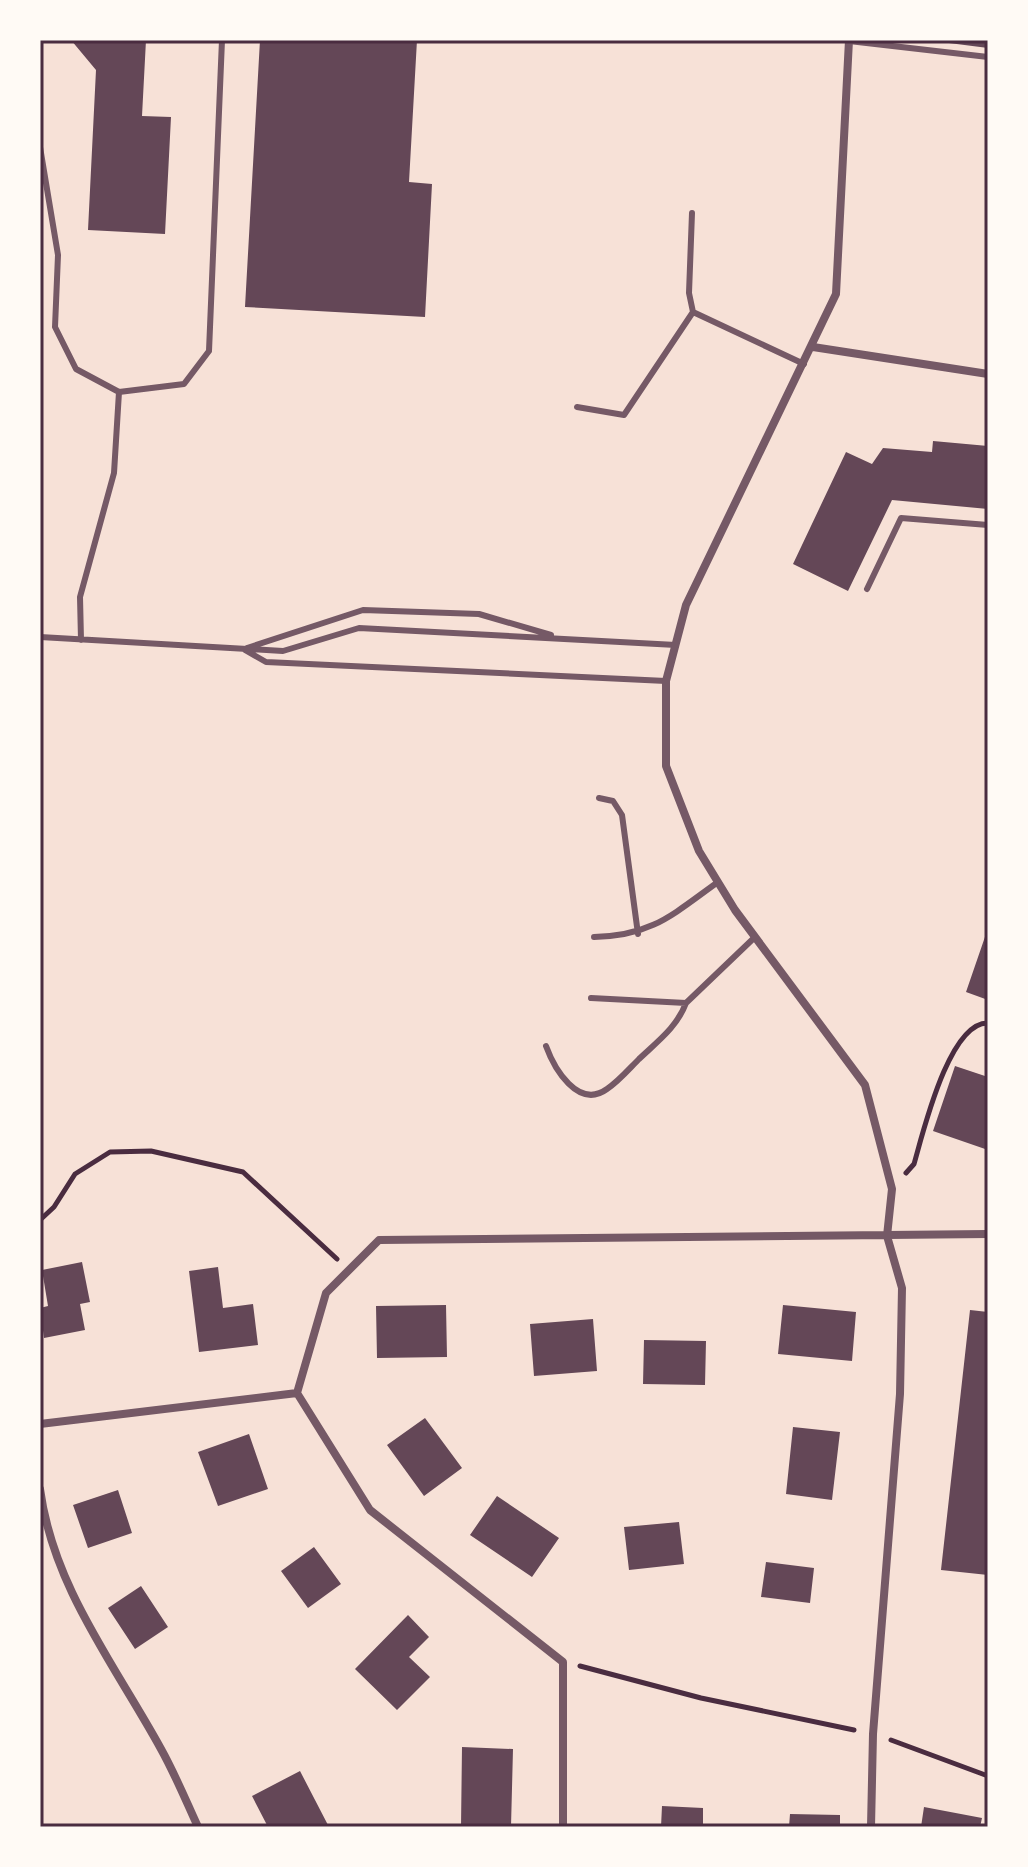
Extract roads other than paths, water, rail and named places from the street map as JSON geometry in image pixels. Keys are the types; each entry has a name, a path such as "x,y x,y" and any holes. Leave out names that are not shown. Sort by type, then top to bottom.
{"street":[{"path":"849,40 836,294 686,605 666,681 666,766 699,851 718,882 865,1085 892,1189 887,1236 902,1288 900,1394 873,1734 871,1827"},
{"path":"813,347 988,374"},
{"path":"563,1827 563,1662 370,1510 297,1393 326,1293 379,1240 988,1234"},
{"path":"40,1424 297,1393"},
{"path":"40,1489 44,1521 68,1589 162,1751 198,1827"}],"lane":[{"path":"40,147 58,255 55,327 76,369 119,392 184,384 209,351 222,40"},
{"path":"849,40 988,57"},
{"path":"577,407 624,415 693,312 689,293 692,213"},
{"path":"693,312 804,364"},
{"path":"81,640 80,597 114,473 119,392"},
{"path":"867,589 901,518 988,525"},
{"path":"243,649 363,610 479,614 563,639"},
{"path":"40,637 283,651 359,628 676,645"},
{"path":"243,649 266,662 666,681"},
{"path":"599,798 613,801 622,815 638,934"},
{"path":"594,937 638,934 662,922 718,882"},
{"path":"546,1046 554,1068 569,1086 587,1093 605,1091 679,1022 686,1003 755,937"},
{"path":"591,998 686,1003"}]}
